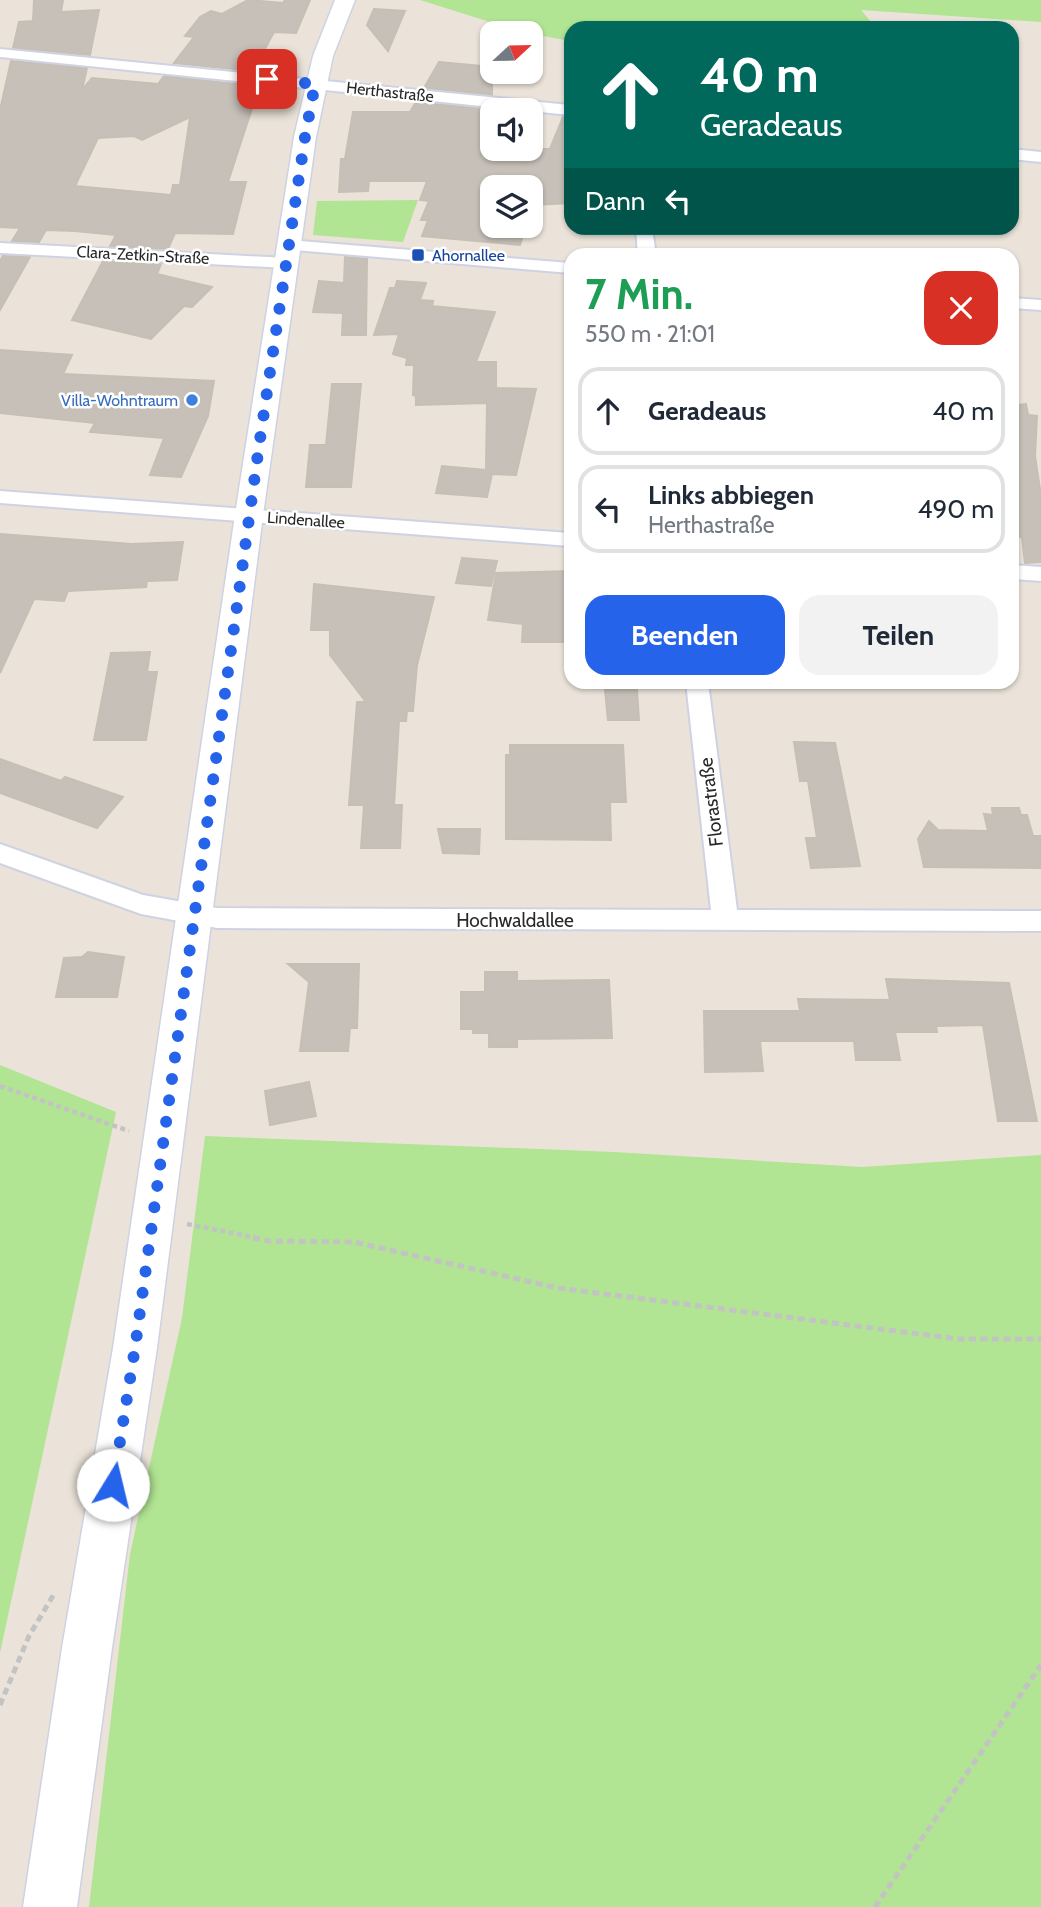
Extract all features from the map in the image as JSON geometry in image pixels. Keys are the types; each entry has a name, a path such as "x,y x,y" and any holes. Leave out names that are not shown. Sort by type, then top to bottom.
{"main road":[{"path":"50,1907 142,1296 287,254 315,84 345,0"}],"street":[{"name":"Herthastraße","path":"0,53 564,109"},
{"path":"1019,154 1041,156"},
{"name":"Clara-Zetkin-Straße","path":"0,248 287,254"},
{"path":"287,254 564,268"},
{"path":"1019,303 1041,305"},
{"name":"Lindenallee","path":"0,497 564,540"},
{"path":"1019,572 1041,574"},
{"name":"Florastraße","path":"698,689 724,920"},
{"name":"Hochwaldallee","path":"0,853 141,904 194,916 1041,921"}],"path":[{"path":"0,1086 163,1142"},
{"path":"154,1208 190,1225 269,1241 354,1242 558,1288 959,1339 1041,1339"},
{"path":"0,1705 29,1636 53,1595 100,1567"},
{"path":"875,1907 1041,1665"}],"green space":[{"path":"420,0 1041,0 1041,22 861,10 870,21 564,21 564,40 543,36 543,21 487,21"},
{"path":"418,200 403,242 313,235 317,201"},
{"path":"0,1065 116,1112 0,1653"},
{"path":"205,1136 614,1152 862,1167 1041,1155 1041,1907 89,1907 130,1554 182,1318"}],"building":[{"path":"34,0 63,0 61,12 99,10 90,55 13,48 19,22 33,21"},
{"path":"248,0 283,3 285,0 310,0 296,33 274,32 253,71 174,63 194,37 185,36 200,17 211,11 222,14"},
{"path":"374,9 405,11 388,51 367,25"},
{"path":"11,61 87,68 82,90 92,78 158,84 164,76 247,85 242,96 256,96 228,182 246,182 233,234 175,233 168,249 110,246 116,235 75,231 46,230 39,242 12,241 20,228 0,227 0,110","holes":["190,117 180,185 173,185 171,195 75,186 98,138 134,136 142,140"]},
{"path":"439,62 480,66 480,84 492,84 492,95 424,88"},
{"path":"416,102 480,109 480,161 543,161 543,149 550,149 564,117 564,203 543,204 543,175 480,175 480,238 522,238 520,245 422,236 428,220 421,220 429,201 420,200 427,181 369,181 368,191 339,192 341,159 345,159 353,112 410,112"},
{"path":"3,256 30,257 0,310 0,261"},
{"path":"345,257 367,259 366,335 342,335 343,313 313,312 319,281 344,283"},
{"path":"103,261 161,264 157,274 212,287 192,307 184,306 151,339 72,320"},
{"path":"397,281 426,283 420,300 433,301 432,306 495,312 476,362 496,362 496,388 536,389 516,475 492,474 487,497 436,493 442,466 486,470 487,403 416,405 416,396 413,395 414,365 406,365 407,358 393,354 399,334 374,335 390,288 395,288"},
{"path":"0,350 72,355 63,374 214,381 208,416 181,477 150,475 164,438 90,432 95,423 0,413"},
{"path":"332,384 361,384 351,487 306,487 310,445 326,445"},
{"path":"1026,404 1028,415 1037,416 1035,456 1041,496 1041,562 1025,563 1022,537 1019,537 1019,405"},
{"path":"0,534 132,544 183,542 177,580 147,581 146,587 68,591 64,601 34,599 0,673"},
{"path":"462,558 497,561 491,586 456,583"},
{"path":"564,571 564,642 522,642 523,624 488,620 496,573"},
{"path":"314,584 434,597 417,665 413,711 407,711 406,721 399,721 394,805 402,805 400,848 361,848 364,805 349,805 357,702 366,702 330,655 330,630 311,630"},
{"path":"150,652 147,672 157,672 146,740 94,740 111,653"},
{"path":"605,690 637,690 639,720 608,720"},
{"path":"794,742 835,743 860,866 811,868 806,838 817,838 808,781 800,781"},
{"path":"510,745 623,745 626,802 610,802 611,840 506,839 506,755 510,755"},
{"path":"0,759 61,781 65,777 123,797 97,828 0,793"},
{"path":"992,808 1019,808 1021,815 1027,815 1033,836 1041,836 1041,868 924,867 918,839 929,821 938,830 988,831 984,814 993,815"},
{"path":"438,829 480,829 479,854 443,853"},
{"path":"88,952 124,957 117,997 56,997 64,958 82,957"},
{"path":"288,964 359,964 357,1028 350,1028 348,1051 300,1051 309,982"},
{"path":"485,972 517,972 517,981 609,980 612,1038 517,1039 517,1047 489,1047 489,1033 473,1033 473,1029 461,1029 461,992 485,992"},
{"path":"886,979 1009,983 1037,1121 998,1121 983,1025 936,1026 937,1032 895,1032 900,1060 856,1060 854,1041 760,1041 763,1071 705,1072 704,1011 800,1011 798,999 890,1000"},
{"path":"309,1082 316,1116 270,1125 265,1091"}],"place":[{"name":"Ahornallee","path":"418,255"},
{"name":"Villa-Wohntraum","path":"192,400"}],"route":[{"path":"113,1485 135,1348 249,515 315,84 267,79"}]}
